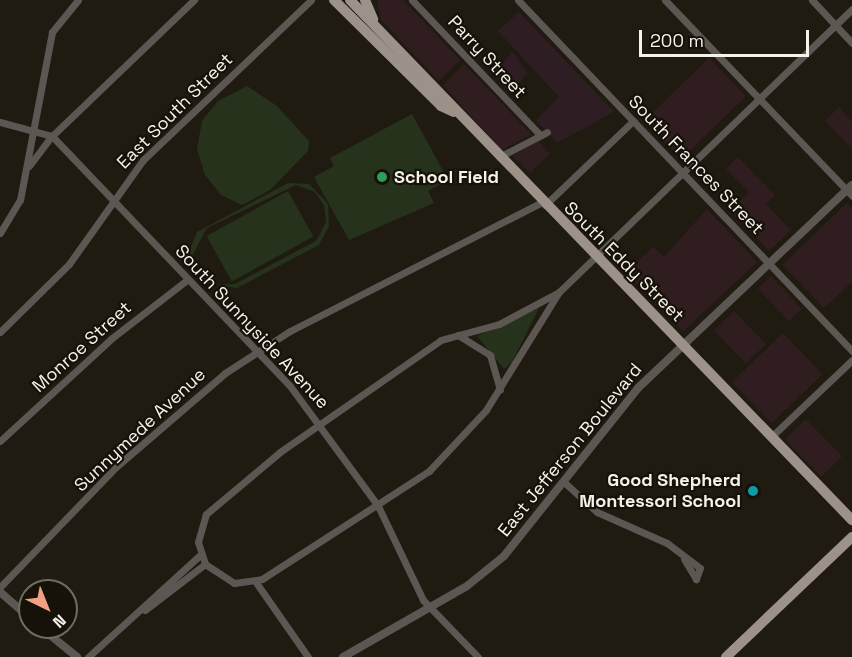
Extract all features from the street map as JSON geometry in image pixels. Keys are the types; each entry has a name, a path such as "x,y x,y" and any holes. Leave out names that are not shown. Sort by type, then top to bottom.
{"main road":[{"name":"South Eddy Street","path":"334,0 429,94 454,112"},
{"name":"South Eddy Street","path":"350,0 498,158 684,345 852,520"},
{"path":"365,0 379,30"},
{"path":"726,657 852,537"}],"street":[{"path":"0,233 15,213 26,170 52,32 78,0"},
{"path":"26,170 52,136 194,0"},
{"name":"East South Street","path":"0,332 69,264 112,200 143,160 310,0"},
{"name":"Parry Street","path":"412,0 544,133 498,158"},
{"name":"South Frances Street","path":"518,0 852,351"},
{"path":"665,0 850,190"},
{"path":"812,0 852,43"},
{"path":"559,292 499,324 458,334 433,345 320,423 210,508 200,527 200,555 205,564 226,581 255,581 378,506 441,460 500,390 559,292 681,171 852,9"},
{"name":"Sunnymede Avenue","path":"0,587 170,418 256,351 543,204 633,121"},
{"name":"South Sunnyside Avenue","path":"0,122 34,127 52,136 256,351 320,423 378,506 430,607 478,657"},
{"name":"East Jefferson Boulevard","path":"343,657 430,607 504,556 565,483 629,399 769,264 850,190"},
{"name":"Monroe Street","path":"0,441 112,338 188,279"},
{"path":"458,334 487,351 500,390"},
{"path":"771,437 852,360"},
{"path":"565,483 597,512 646,529 684,559"},
{"path":"143,611 200,555"},
{"path":"88,657 205,564"},
{"path":"255,581 308,657"},
{"path":"0,592 18,608"},
{"path":"55,639 77,657"}],"shaded area":[{"path":"377,0 403,0 460,60 439,81 381,20"},
{"path":"519,12 614,112 557,143 536,120 559,97 498,31"},
{"path":"513,52 528,74 509,92 492,73"},
{"path":"709,58 746,96 681,159 644,121"},
{"path":"464,64 530,135 502,150 497,145 443,85"},
{"path":"839,107 852,122 852,149 825,121"},
{"path":"538,141 550,154 530,173 512,156"},
{"path":"738,157 775,195 766,204 791,230 769,251 730,210 749,192 726,169"},
{"path":"847,203 852,208 852,282 824,308 782,265"},
{"path":"707,209 757,262 683,331 626,272 653,247 664,257"},
{"path":"771,276 802,309 789,321 758,288"},
{"path":"734,311 766,344 746,364 714,330"},
{"path":"783,333 823,374 772,423 732,382"},
{"path":"806,419 842,456 821,477 785,439"}],"green space":[{"path":"247,86 277,106 309,141 308,151 270,190 242,205 221,195 205,175 197,149 202,121 218,101"},
{"name":"School Field","path":"412,114 448,180 428,191 434,203 349,240 314,177 334,166 330,158"},
{"path":"288,183 309,184 328,204 329,226 319,245 237,288 217,285 204,283 189,252 197,232","holes":["296,185 315,192 324,205 326,222 316,241 235,284 217,285 200,274 193,254 207,228"]},
{"path":"288,191 313,236 232,282 207,236"},
{"path":"539,308 512,362 504,369 477,336"}],"place":[{"name":"School Field","path":"382,177"},
{"name":"Good Shepherd Montessori School","path":"753,491"}]}
